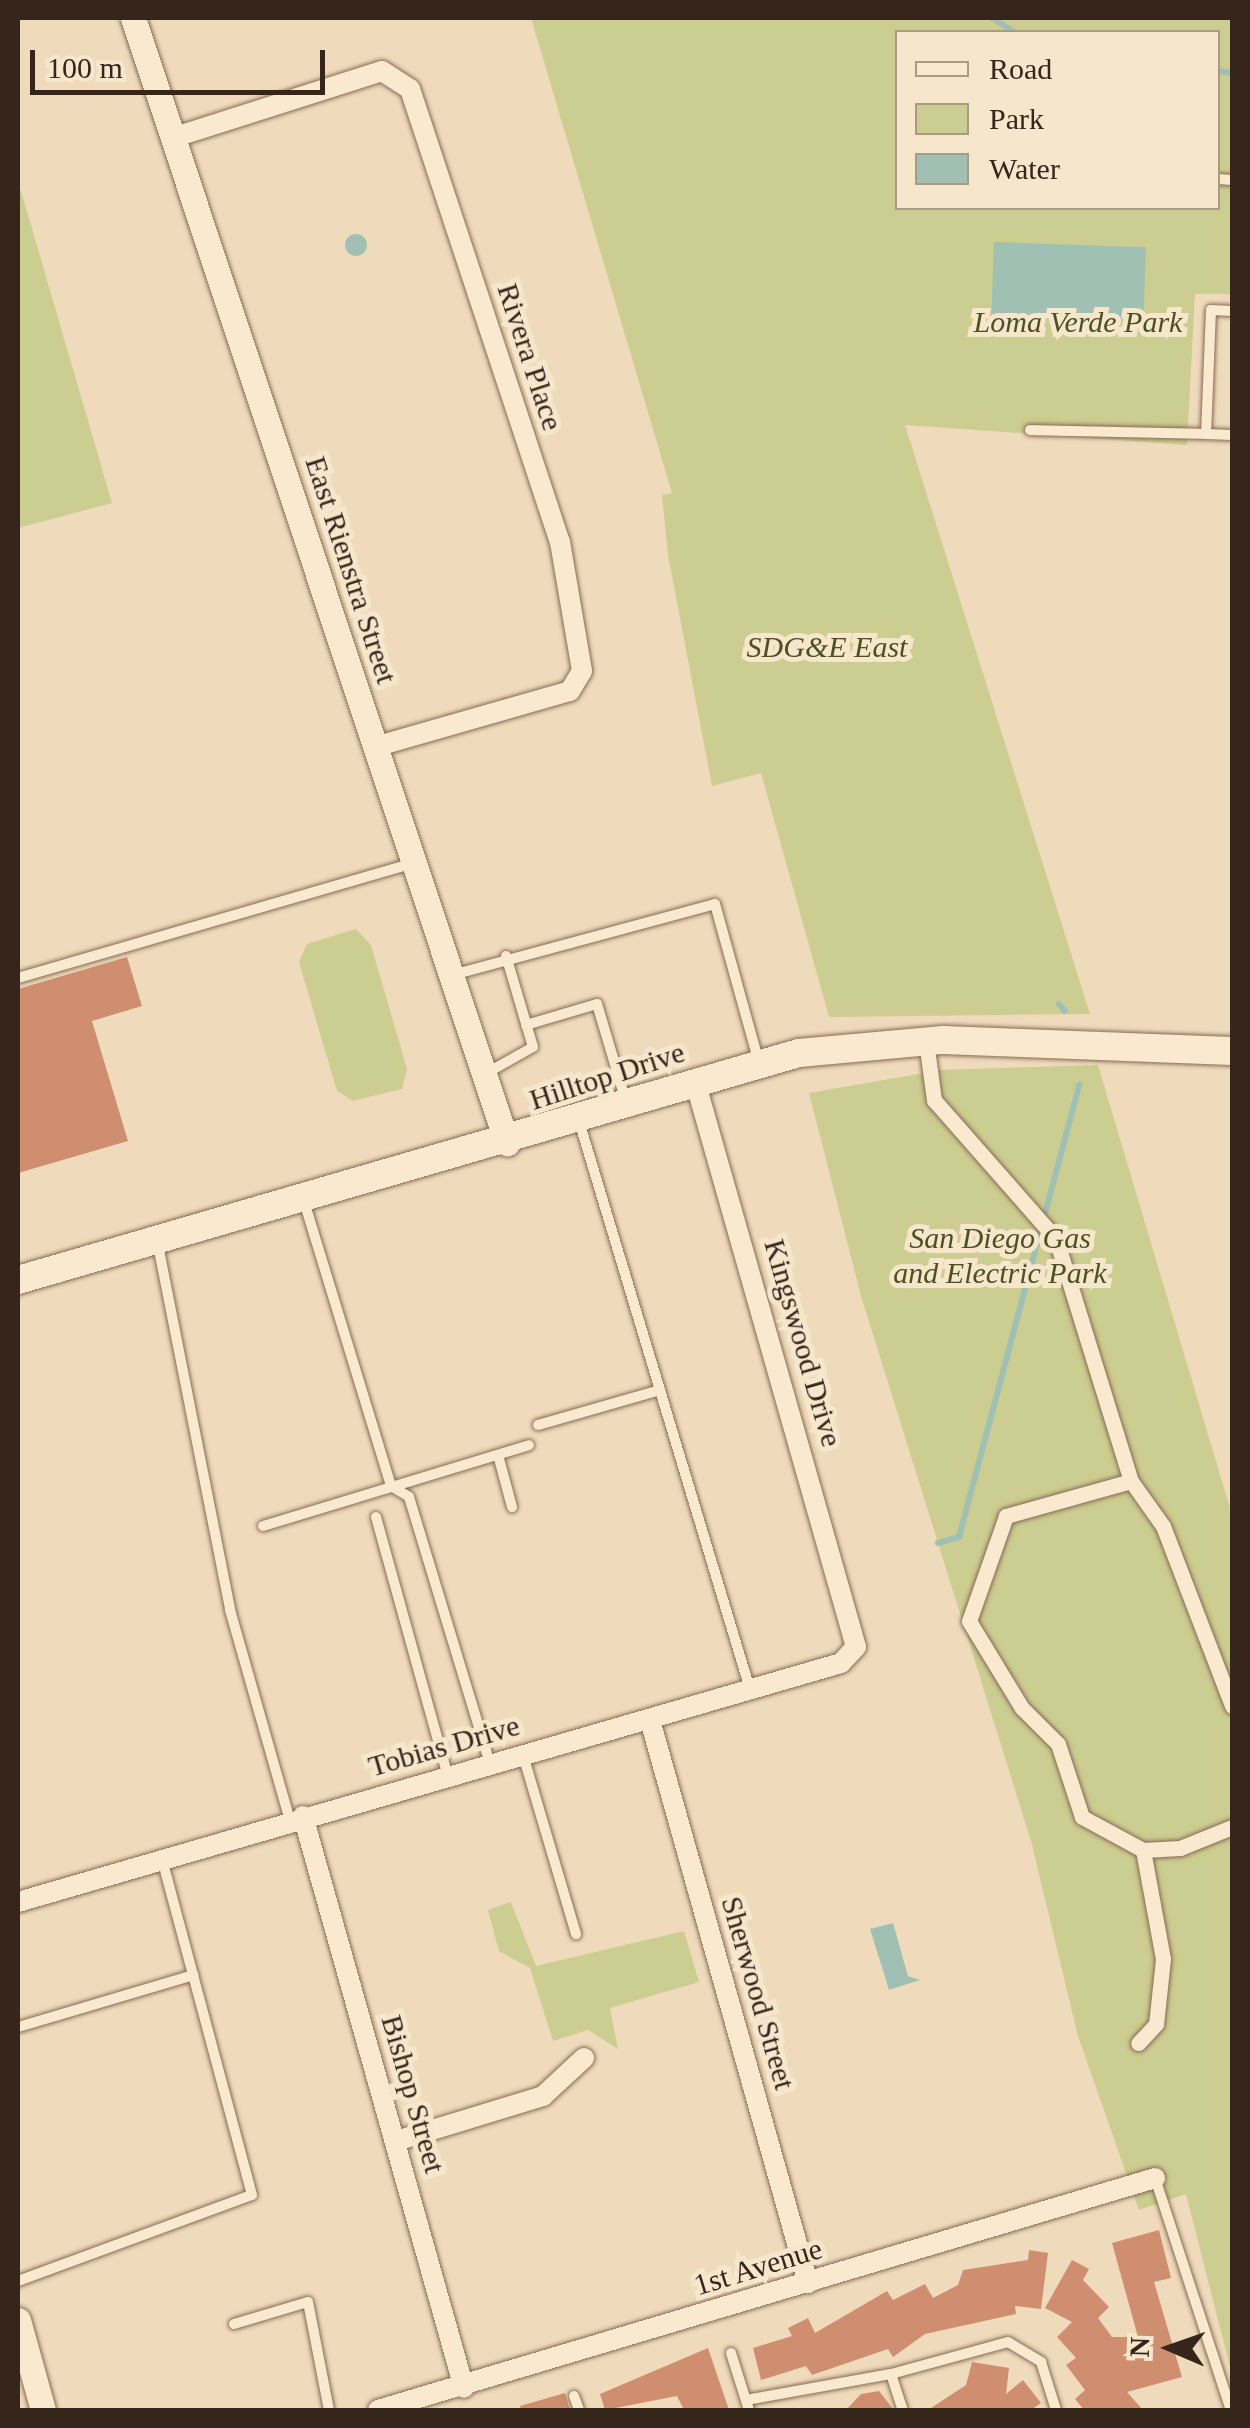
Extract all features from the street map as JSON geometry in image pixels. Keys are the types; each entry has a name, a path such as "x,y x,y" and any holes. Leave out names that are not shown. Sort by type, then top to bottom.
{"main road":[{"name":"Hilltop Drive","path":"18,1280 507,1143 578,1117 759,1064 926,1041 1232,1052"}],"street":[{"name":"East Rienstra Street","path":"133,18 507,1143"},
{"name":"Rivera Place","path":"172,138 392,72 410,89 560,542 582,672 570,691 376,747"},
{"path":"926,1041 934,1100 1056,1239 1131,1481 1163,1526 1232,1706"},
{"name":"Kingswood Drive","path":"695,1081 853,1622"},
{"path":"1131,1481 1006,1516 969,1620 1011,1693 1058,1744 1082,1818 1143,1850 1180,1848 1232,1828"},
{"name":"Tobias Drive","path":"18,1902 841,1663 856,1647 853,1622"},
{"name":"Sherwood Street","path":"650,1720 808,2283"},
{"name":"Bishop Street","path":"296,1819 396,2141 464,2388"},
{"path":"1138,2043 1156,2024 1162,1959 1143,1850"},
{"path":"396,2141 542,2096 584,2058"},
{"name":"1st Avenue","path":"378,2410 464,2388 1155,2178"},
{"path":"18,2320 43,2410"}],"lane":[{"path":"1206,434 1211,310 1232,311"},
{"path":"1030,430 1232,435"},
{"path":"18,978 414,863"},
{"path":"450,976 506,956 715,904 759,1064"},
{"path":"484,1074 533,1047 506,956"},
{"path":"526,1025 597,1004 626,1102"},
{"path":"578,1117 750,1690"},
{"path":"303,1198 391,1486 409,1497 490,1764"},
{"path":"157,1240 230,1610 296,1819"},
{"path":"538,1425 660,1390"},
{"path":"264,1526 529,1446"},
{"path":"498,1454 512,1507"},
{"path":"376,1517 448,1776"},
{"path":"524,1755 576,1934"},
{"path":"18,2281 252,2196 162,1860"},
{"path":"18,2027 193,1975"},
{"path":"1155,2178 1231,2410"},
{"path":"234,2324 308,2302 328,2410"},
{"path":"731,2353 747,2405 892,2374 1008,2342 1041,2362 1056,2410"},
{"path":"892,2374 903,2410"},
{"path":"574,2396 579,2410"}],"green space":[{"name":"SDG&E East","path":"531,18 1232,18 1232,294 1195,294 1187,445 905,425 1090,1014 829,1017 761,773 712,786 668,555 662,495 672,493"},
{"path":"21,191 112,503 18,528 18,192"},
{"path":"356,929 371,945 407,1069 402,1089 353,1101 337,1091 299,962 307,944"},
{"name":"San Diego Gas and Electric Park","path":"1098,1065 1232,1515 1232,2375 1186,2194 1139,2210 1078,2036 1031,1841 861,1296 809,1093 941,1070"},
{"path":"511,1902 536,1966 684,1931 699,1982 610,2008 618,2049 588,2030 553,2041 530,1968 499,1951 488,1910"}],"water":[{"path":"356,234 364,237 364,253 356,256 348,253 345,245 348,237"},
{"path":"994,242 1146,247 1143,319 991,314"},
{"path":"893,1923 908,1976 920,1980 889,1990 870,1929"}],"building":[{"path":"127,957 142,1006 92,1021 128,1141 18,1173 18,989"},
{"path":"1159,2230 1171,2278 1154,2282 1182,2377 1127,2392 1143,2410 1084,2410 1075,2399 1085,2390 1066,2365 1076,2358 1057,2337 1072,2322 1045,2308 1072,2260 1089,2269 1083,2280 1109,2307 1098,2318 1112,2337 1138,2337 1112,2243"},
{"path":"1029,2250 1048,2253 1041,2309 1015,2306 1016,2314 925,2334 893,2357 888,2349 812,2375 806,2366 761,2380 753,2348 792,2336 788,2328 808,2318 815,2333 887,2291 893,2300 925,2284 933,2298 958,2285 963,2270 1028,2260"},
{"path":"708,2348 729,2410 684,2410 677,2396 605,2410 600,2394"},
{"path":"972,2362 1009,2368 1006,2394 1023,2380 1041,2403 1031,2410 928,2410 966,2385"},
{"path":"879,2391 894,2410 846,2410 861,2394"},
{"path":"565,2393 570,2410 521,2410 520,2406"}],"waterway":[{"path":"992,18 1011,30"},
{"path":"1220,71 1232,73"},
{"path":"1059,1004 1065,1011"},
{"path":"938,1543 959,1537 1079,1085"}],"park label":[{"name":"Loma Verde Park","path":"1078,322"}]}
